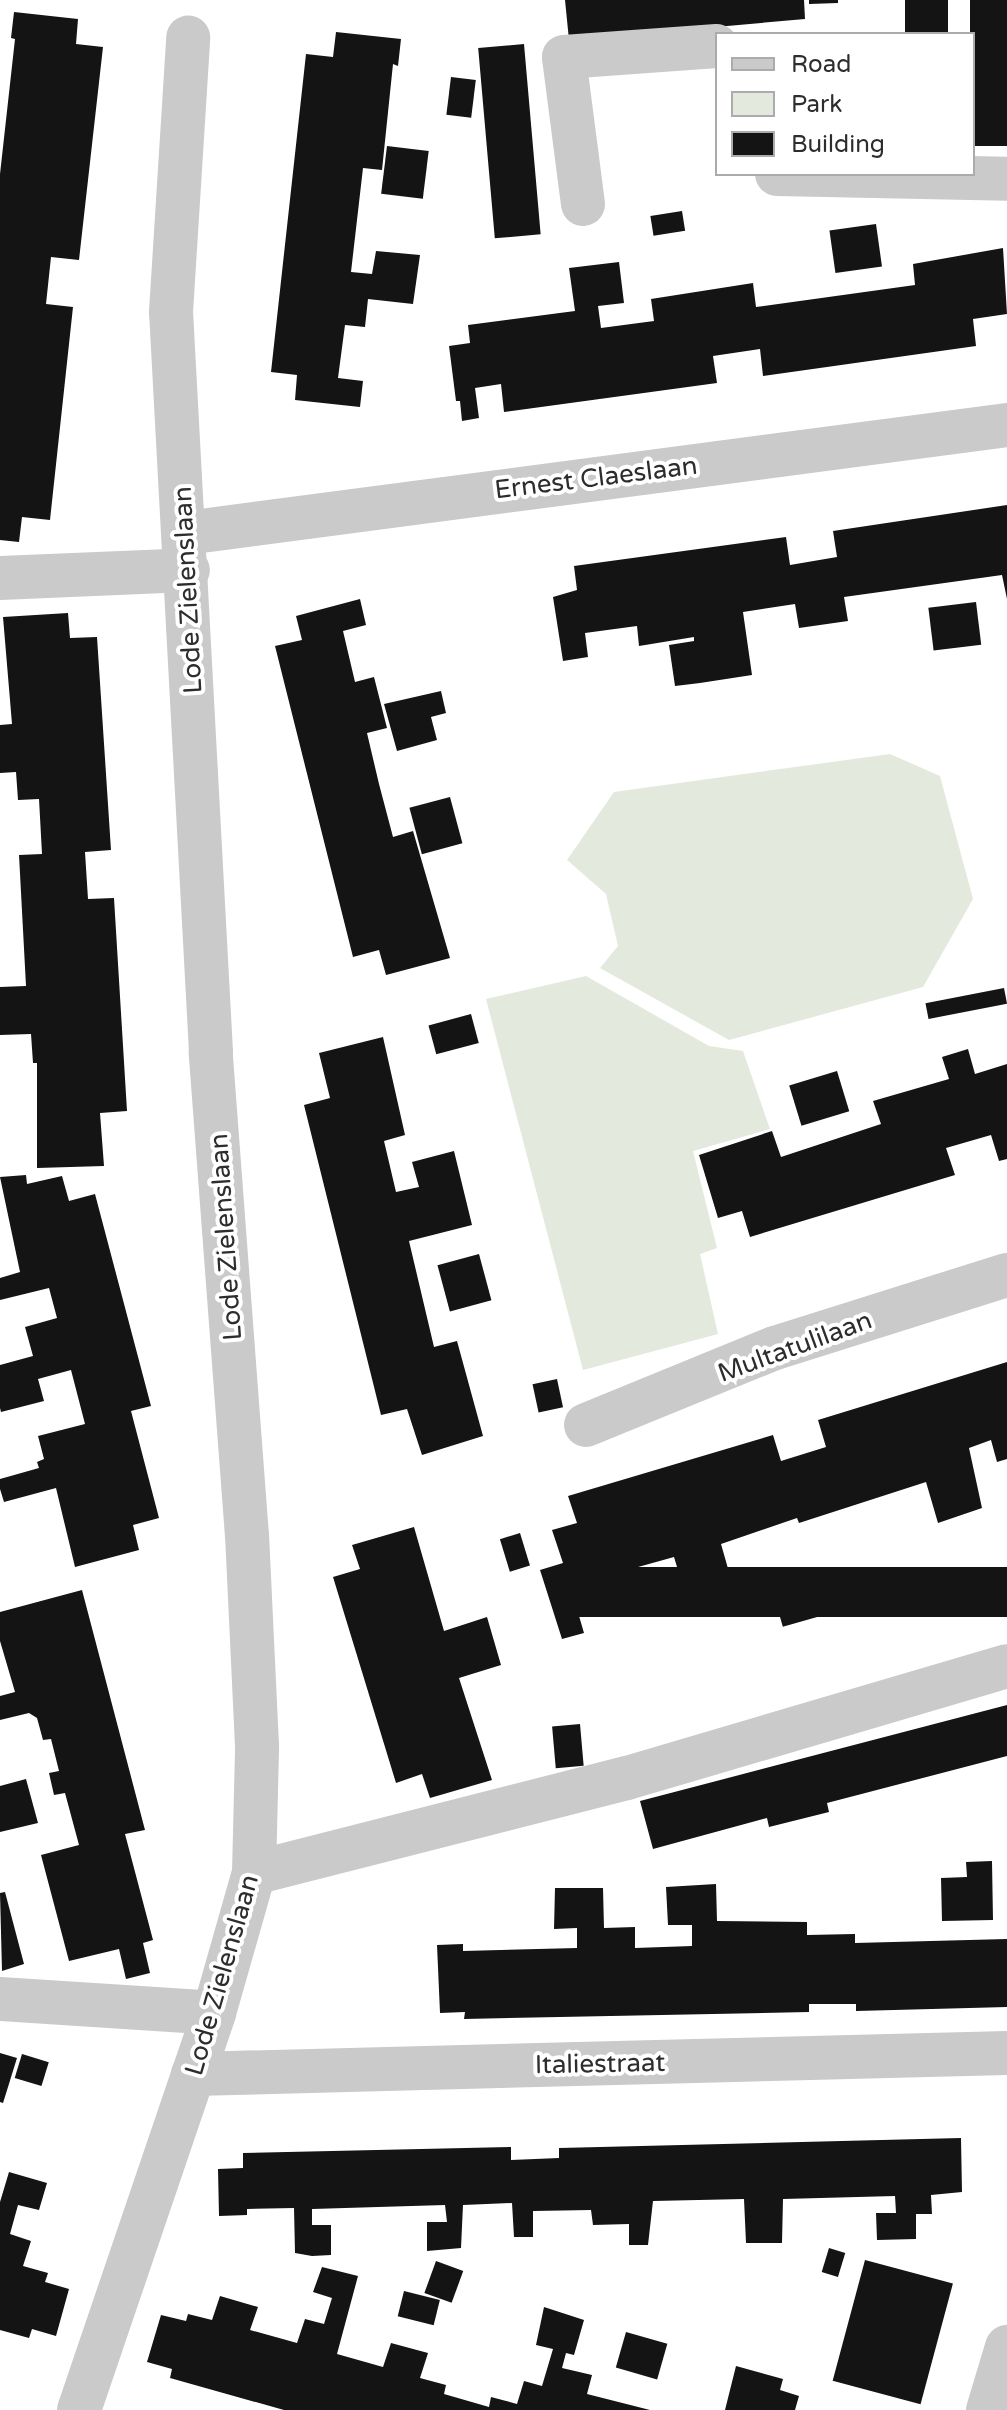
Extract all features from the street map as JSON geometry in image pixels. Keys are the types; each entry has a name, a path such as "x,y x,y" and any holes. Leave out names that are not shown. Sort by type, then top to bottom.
{"street":[{"name":"Lode Zielenslaan","path":"79,2410 214,2013 254,1873 257,1746 247,1536 211,1052 187,551 171,312 188,38"},
{"path":"583,204 564,57 715,46"},
{"path":"869,176 1007,179"},
{"name":"Ernest Claeslaan","path":"0,578 1007,425"},
{"name":"Multatulilaan","path":"586,1425 775,1348 1007,1275"},
{"path":"254,1873 627,1778 1007,1666"},
{"path":"0,1999 214,2013"},
{"name":"Italiestraat","path":"193,2074 1007,2053"},
{"path":"988,2410 1007,2347"}],"green space":[{"path":"890,754 940,776 973,899 923,987 729,1040 600,968 618,946 606,894 567,860 614,792"},
{"path":"586,976 709,1046 743,1051 770,1129 693,1151 717,1248 700,1254 718,1334 583,1370 486,999"}],"building":[{"path":"565,0 804,0 805,19 569,40"},
{"path":"809,0 838,0 838,3 809,4"},
{"path":"905,0 948,0 948,32 905,32"},
{"path":"970,0 1007,0 1007,146 975,146 975,32 970,32"},
{"path":"14,12 78,19 76,44 103,47 79,260 51,257 46,304 73,307 50,520 22,517 19,542 0,540 0,174 15,39 11,38"},
{"path":"336,32 401,39 398,66 393,64 382,170 363,168 351,272 372,274 376,251 420,255 413,304 368,299 365,327 345,325 338,378 363,381 360,407 295,400 297,375 271,372 306,54 333,57"},
{"path":"524,44 541,234 495,238 478,48"},
{"path":"451,77 476,80 471,118 446,115"},
{"path":"387,146 429,151 423,199 381,194"},
{"path":"682,211 685,231 654,236 650,216"},
{"path":"876,224 882,267 835,273 829,231"},
{"path":"1003,248 1007,314 973,319 976,346 763,376 760,349 713,356 717,383 504,412 501,384 475,388 479,418 462,421 460,401 456,401 449,346 470,343 468,325 575,311 569,268 619,262 624,303 598,306 601,328 654,321 651,299 753,283 756,307 915,285 913,264"},
{"path":"1007,505 1007,599 1002,575 844,597 848,621 799,628 795,604 743,612 752,675 700,683 675,686 669,645 694,641 694,637 639,646 637,626 585,633 588,657 563,661 553,597 577,590 574,566 786,537 790,565 837,557 833,531"},
{"path":"360,599 366,625 343,631 355,682 374,677 387,728 367,733 379,784 393,837 413,831 450,958 386,975 379,950 353,957 275,646 302,640 296,616"},
{"path":"976,602 981,645 934,651 928,608"},
{"path":"68,613 70,638 97,637 111,850 85,852 88,899 114,898 127,1111 100,1113 104,1166 37,1168 37,1063 33,1063 31,1034 0,1035 0,987 26,986 19,855 42,854 39,799 18,800 16,772 0,773 0,725 12,724 3,617"},
{"path":"441,691 446,713 431,717 437,740 397,751 384,704"},
{"path":"450,797 462,843 422,854 409,808"},
{"path":"1004,988 1007,1004 929,1019 925,1003"},
{"path":"471,1014 479,1043 436,1054 428,1025"},
{"path":"383,1037 405,1135 384,1141 396,1192 419,1187 412,1162 454,1151 472,1225 409,1241 434,1347 457,1341 483,1436 422,1455 407,1409 381,1415 304,1105 330,1098 319,1053"},
{"path":"968,1049 975,1074 1007,1064 1007,1159 999,1161 991,1135 946,1148 955,1175 750,1237 742,1211 718,1218 699,1155 772,1131 781,1157 881,1124 873,1101 949,1079 942,1057"},
{"path":"837,1071 849,1111 801,1126 789,1086"},
{"path":"26,1175 27,1184 62,1176 69,1201 95,1194 151,1406 131,1411 159,1518 133,1525 139,1550 75,1567 56,1488 4,1502 0,1489 0,1479 39,1468 37,1462 44,1459 38,1436 85,1424 71,1370 38,1379 44,1401 1,1412 0,1408 0,1365 33,1356 25,1327 57,1318 49,1288 0,1300 0,1278 20,1272 0,1177"},
{"path":"479,1254 491,1300 450,1311 437,1265"},
{"path":"1007,1362 1007,1459 997,1462 991,1440 969,1448 982,1508 938,1523 926,1482 799,1523 797,1518 721,1544 733,1586 687,1600 674,1557 595,1579 597,1584 572,1592 584,1633 562,1639 540,1570 563,1563 552,1530 577,1523 568,1496 773,1435 781,1461 826,1447 818,1420"},
{"path":"557,1379 563,1407 539,1413 533,1384"},
{"path":"414,1527 444,1631 487,1617 501,1665 459,1678 492,1780 430,1798 422,1774 396,1783 333,1577 360,1569 352,1545"},
{"path":"520,1533 530,1566 510,1572 500,1539"},
{"path":"559,1567 1007,1567 1007,1617 559,1617"},
{"path":"82,1590 145,1830 125,1834 153,1940 143,1943 150,1973 126,1979 119,1949 69,1961 41,1855 79,1845 65,1793 54,1795 49,1773 59,1771 51,1739 43,1740 37,1718 29,1713 0,1720 0,1696 15,1692 0,1641 0,1612"},
{"path":"817,1590 824,1615 783,1627 776,1602"},
{"path":"1007,1705 1007,1756 827,1803 829,1812 769,1827 767,1818 653,1849 640,1801"},
{"path":"580,1724 584,1766 556,1768 552,1726"},
{"path":"26,1779 38,1823 0,1832 0,1786"},
{"path":"992,1861 993,1920 942,1921 941,1878 967,1877 966,1862"},
{"path":"716,1884 717,1921 807,1922 807,1935 855,1934 855,1943 1007,1939 1007,2007 856,2011 856,2004 809,2004 809,2012 464,2019 465,2012 440,2013 437,1945 463,1944 463,1951 577,1948 577,1928 554,1929 555,1888 603,1888 604,1928 635,1927 635,1948 692,1946 692,1925 668,1925 666,1887"},
{"path":"5,1892 24,1964 2,1971 0,1893"},
{"path":"0,2053 17,2058 3,2103 0,2102"},
{"path":"22,2054 49,2062 41,2086 15,2078"},
{"path":"961,2138 962,2192 931,2195 932,2214 916,2214 916,2239 877,2240 876,2213 896,2213 895,2196 783,2199 782,2243 746,2243 744,2199 653,2201 648,2245 629,2245 629,2224 593,2225 591,2210 533,2211 533,2237 514,2237 512,2203 463,2205 461,2248 427,2251 427,2222 447,2222 445,2205 312,2209 312,2225 331,2225 331,2255 312,2256 295,2253 294,2208 247,2209 247,2215 219,2216 218,2169 243,2168 243,2153 511,2147 511,2160 559,2158 559,2148"},
{"path":"9,2172 47,2183 39,2210 18,2205 10,2234 31,2241 23,2266 48,2273 45,2282 69,2289 56,2336 32,2329 29,2338 0,2330 0,2202"},
{"path":"829,2248 845,2253 838,2277 822,2272"},
{"path":"865,2260 953,2284 921,2404 833,2381"},
{"path":"436,2261 463,2271 452,2303 424,2293"},
{"path":"322,2267 358,2276 337,2354 383,2367 391,2343 428,2353 420,2378 446,2385 444,2394 489,2407 491,2397 517,2404 524,2381 542,2386 553,2349 536,2345 544,2307 584,2320 574,2355 566,2353 562,2368 592,2375 587,2394 650,2410 284,2410 170,2378 172,2369 147,2362 161,2315 186,2321 188,2314 212,2320 220,2296 258,2307 250,2330 297,2343 305,2319 324,2324 332,2298 313,2292"},
{"path":"404,2291 440,2300 434,2325 398,2316"},
{"path":"626,2332 667,2344 657,2379 616,2368"},
{"path":"736,2366 783,2379 780,2390 799,2396 795,2410 725,2410"}]}
